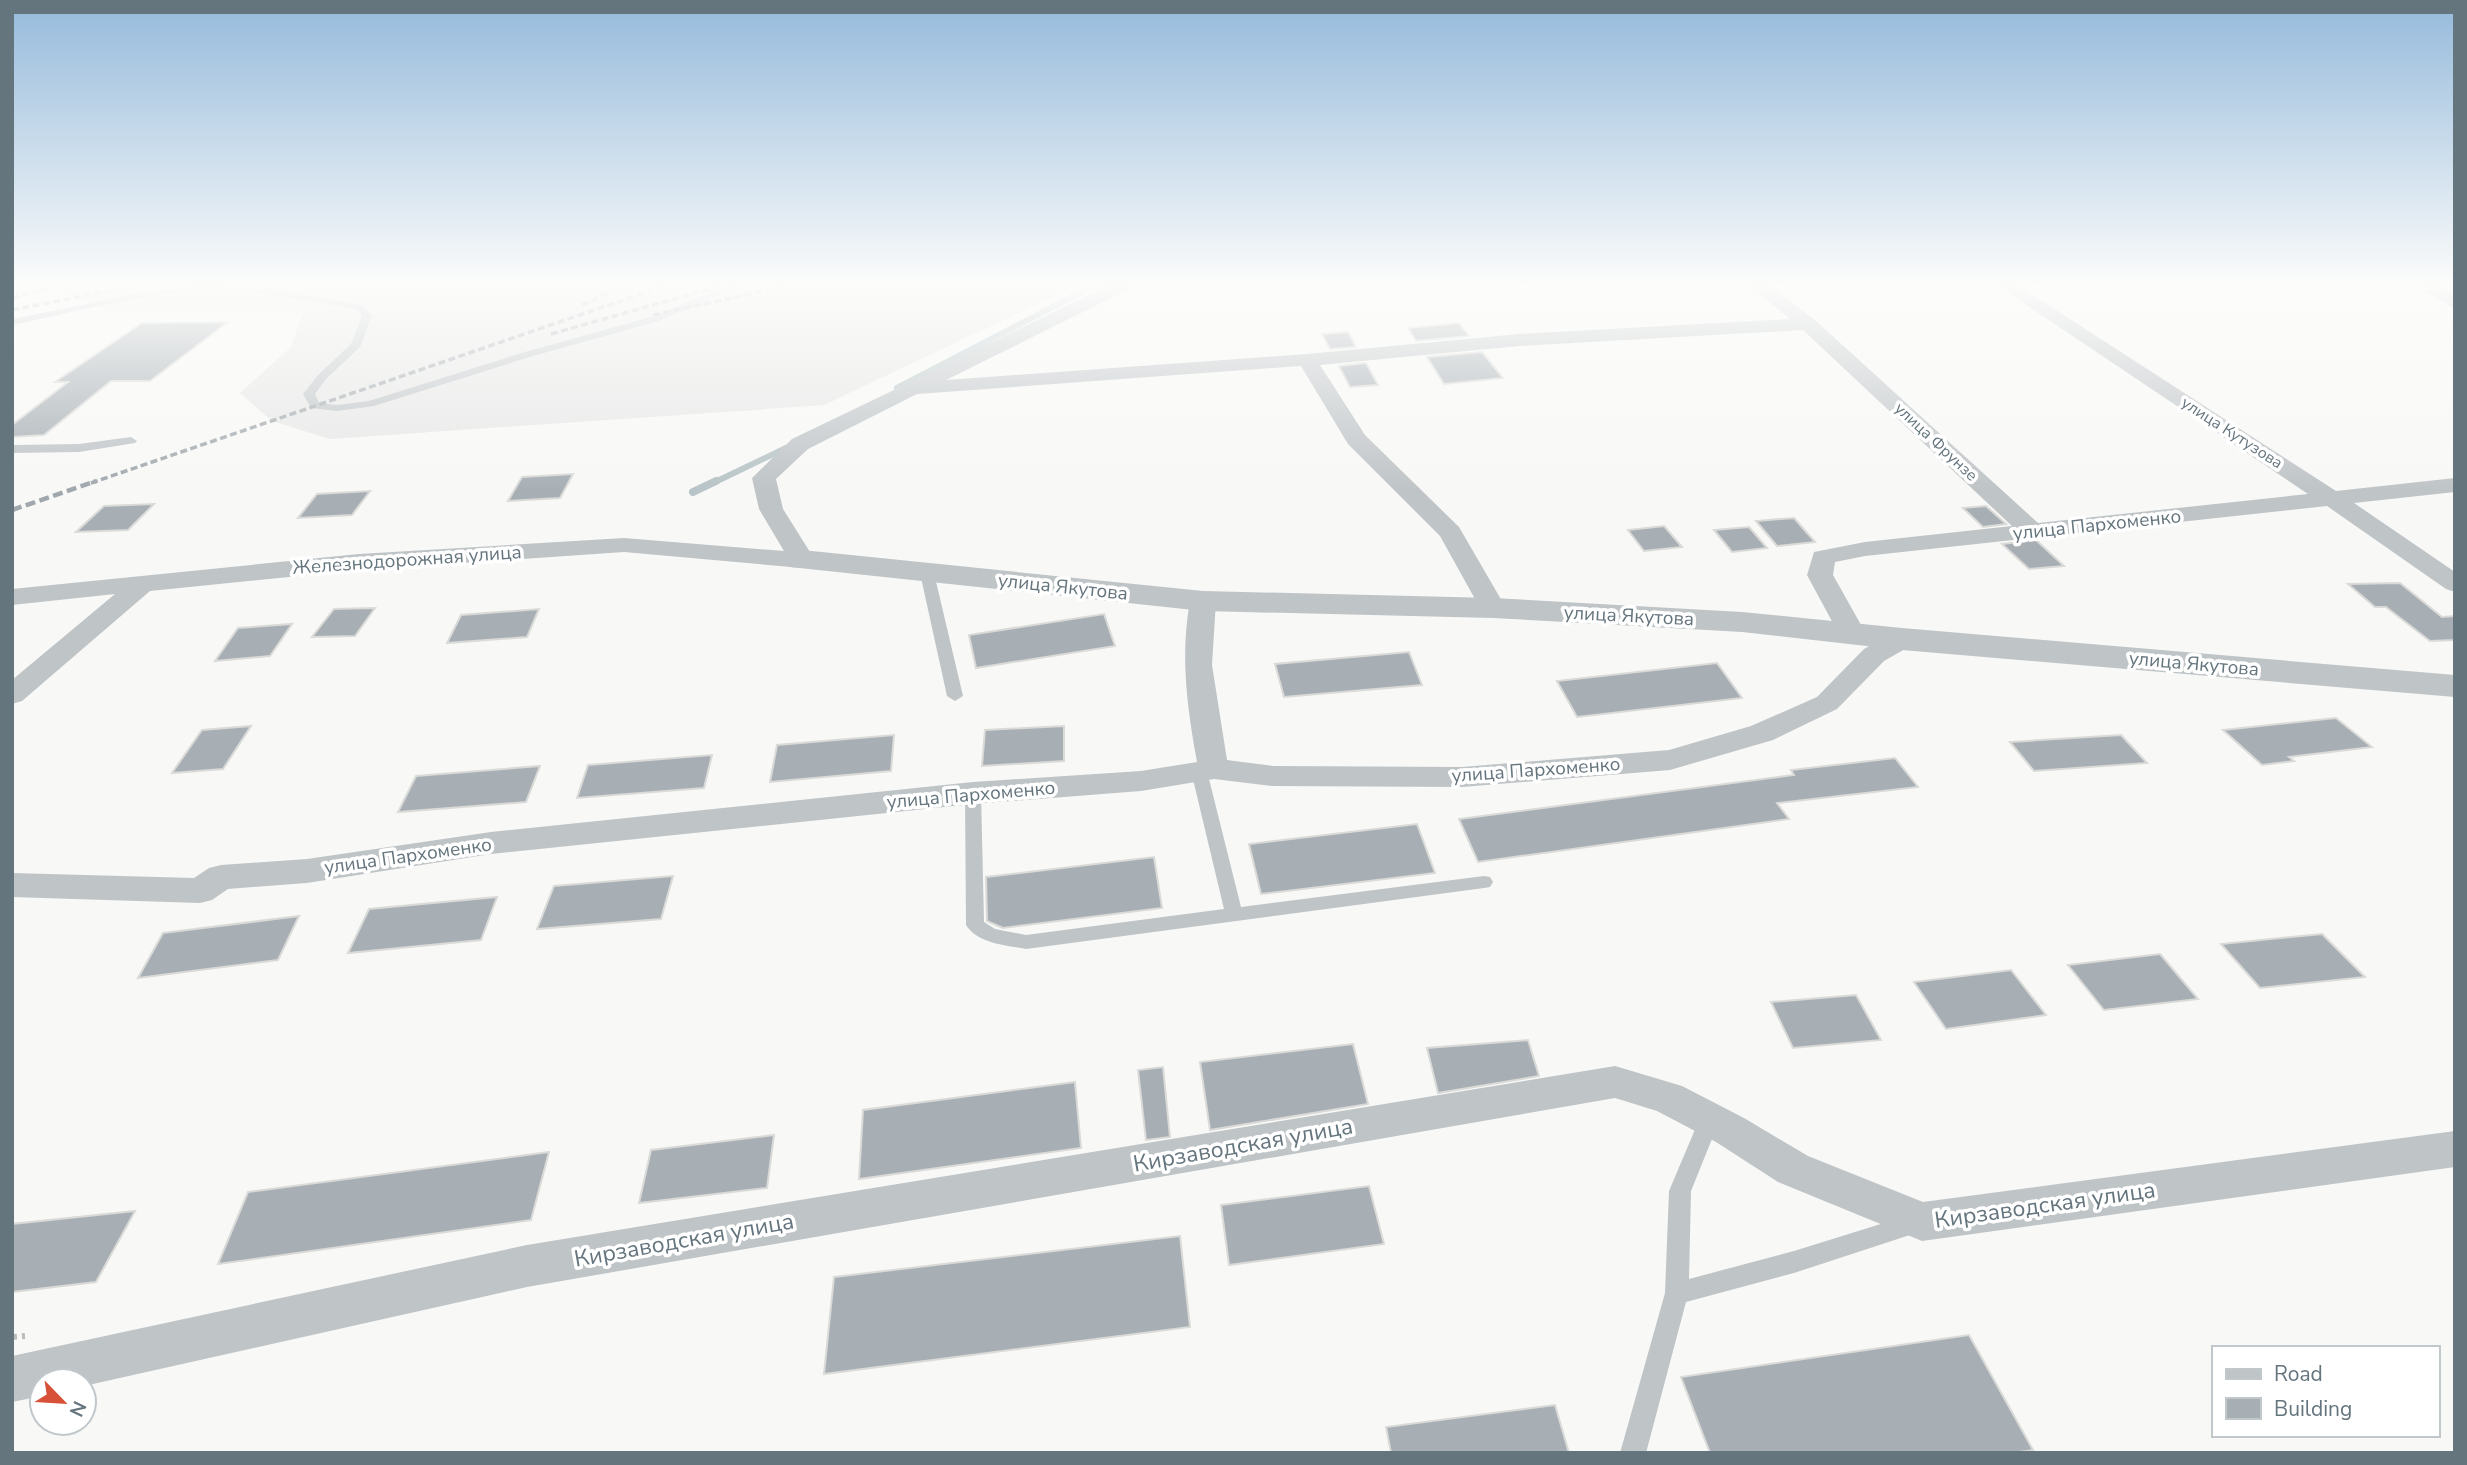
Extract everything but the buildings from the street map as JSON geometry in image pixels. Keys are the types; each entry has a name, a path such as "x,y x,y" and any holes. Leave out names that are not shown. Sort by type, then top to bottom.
{"street":[{"path":"802,560 771,509 765,478 800,444 978,354"},
{"path":"906,389 1367,354"},
{"name":"улица Фрунзе","path":"1841,354 2032,531"},
{"name":"улица Кутузова","path":"2111,354 2332,499 2455,584"},
{"path":"1307,360 1356,439 1450,533 1493,608"},
{"name":"улица Пархоменко","path":"1851,632 1820,575 1823,557 1865,549 2455,485"},
{"name":"Железнодорожная улица","path":"12,597 359,562 624,545 802,560"},
{"name":"улица Якутова","path":"802,560 1203,600 1493,608 1742,622 1902,639 2455,686"},
{"path":"12,695 144,583"},
{"path":"1203,600 1197,629 1197,684 1207,770"},
{"name":"улица Пархоменко","path":"12,885 200,891 220,877 307,870 503,841 973,793 1141,781 1207,770 1273,776 1462,777 1670,760 1762,733 1827,703 1874,655 1902,639"},
{"name":"Кирзаводская улица","path":"12,1379 527,1266 1615,1082 1668,1098 1793,1169 1922,1222 2455,1149"}],"lane":[{"path":"346,354 322,377 309,394 315,406 337,408 370,404 528,354"},
{"path":"12,449 79,448 131,441"},
{"path":"927,573 955,696"},
{"path":"1207,770 1234,915"},
{"path":"973,793 975,925 990,935 1026,942 1484,881"},
{"path":"1633,1453 1677,1293 1680,1191 1709,1119"},
{"path":"1677,1293 1794,1262 1922,1222"}],"shaded area":[{"path":"283,354 931,354 824,405 330,439 272,421 240,393"}],"waterway":[{"path":"897,388 962,354"},
{"path":"713,483 786,448"},
{"path":"693,492 716,481"}],"railway":[{"path":"91,483 465,354"},
{"path":"12,510 96,481"}]}
